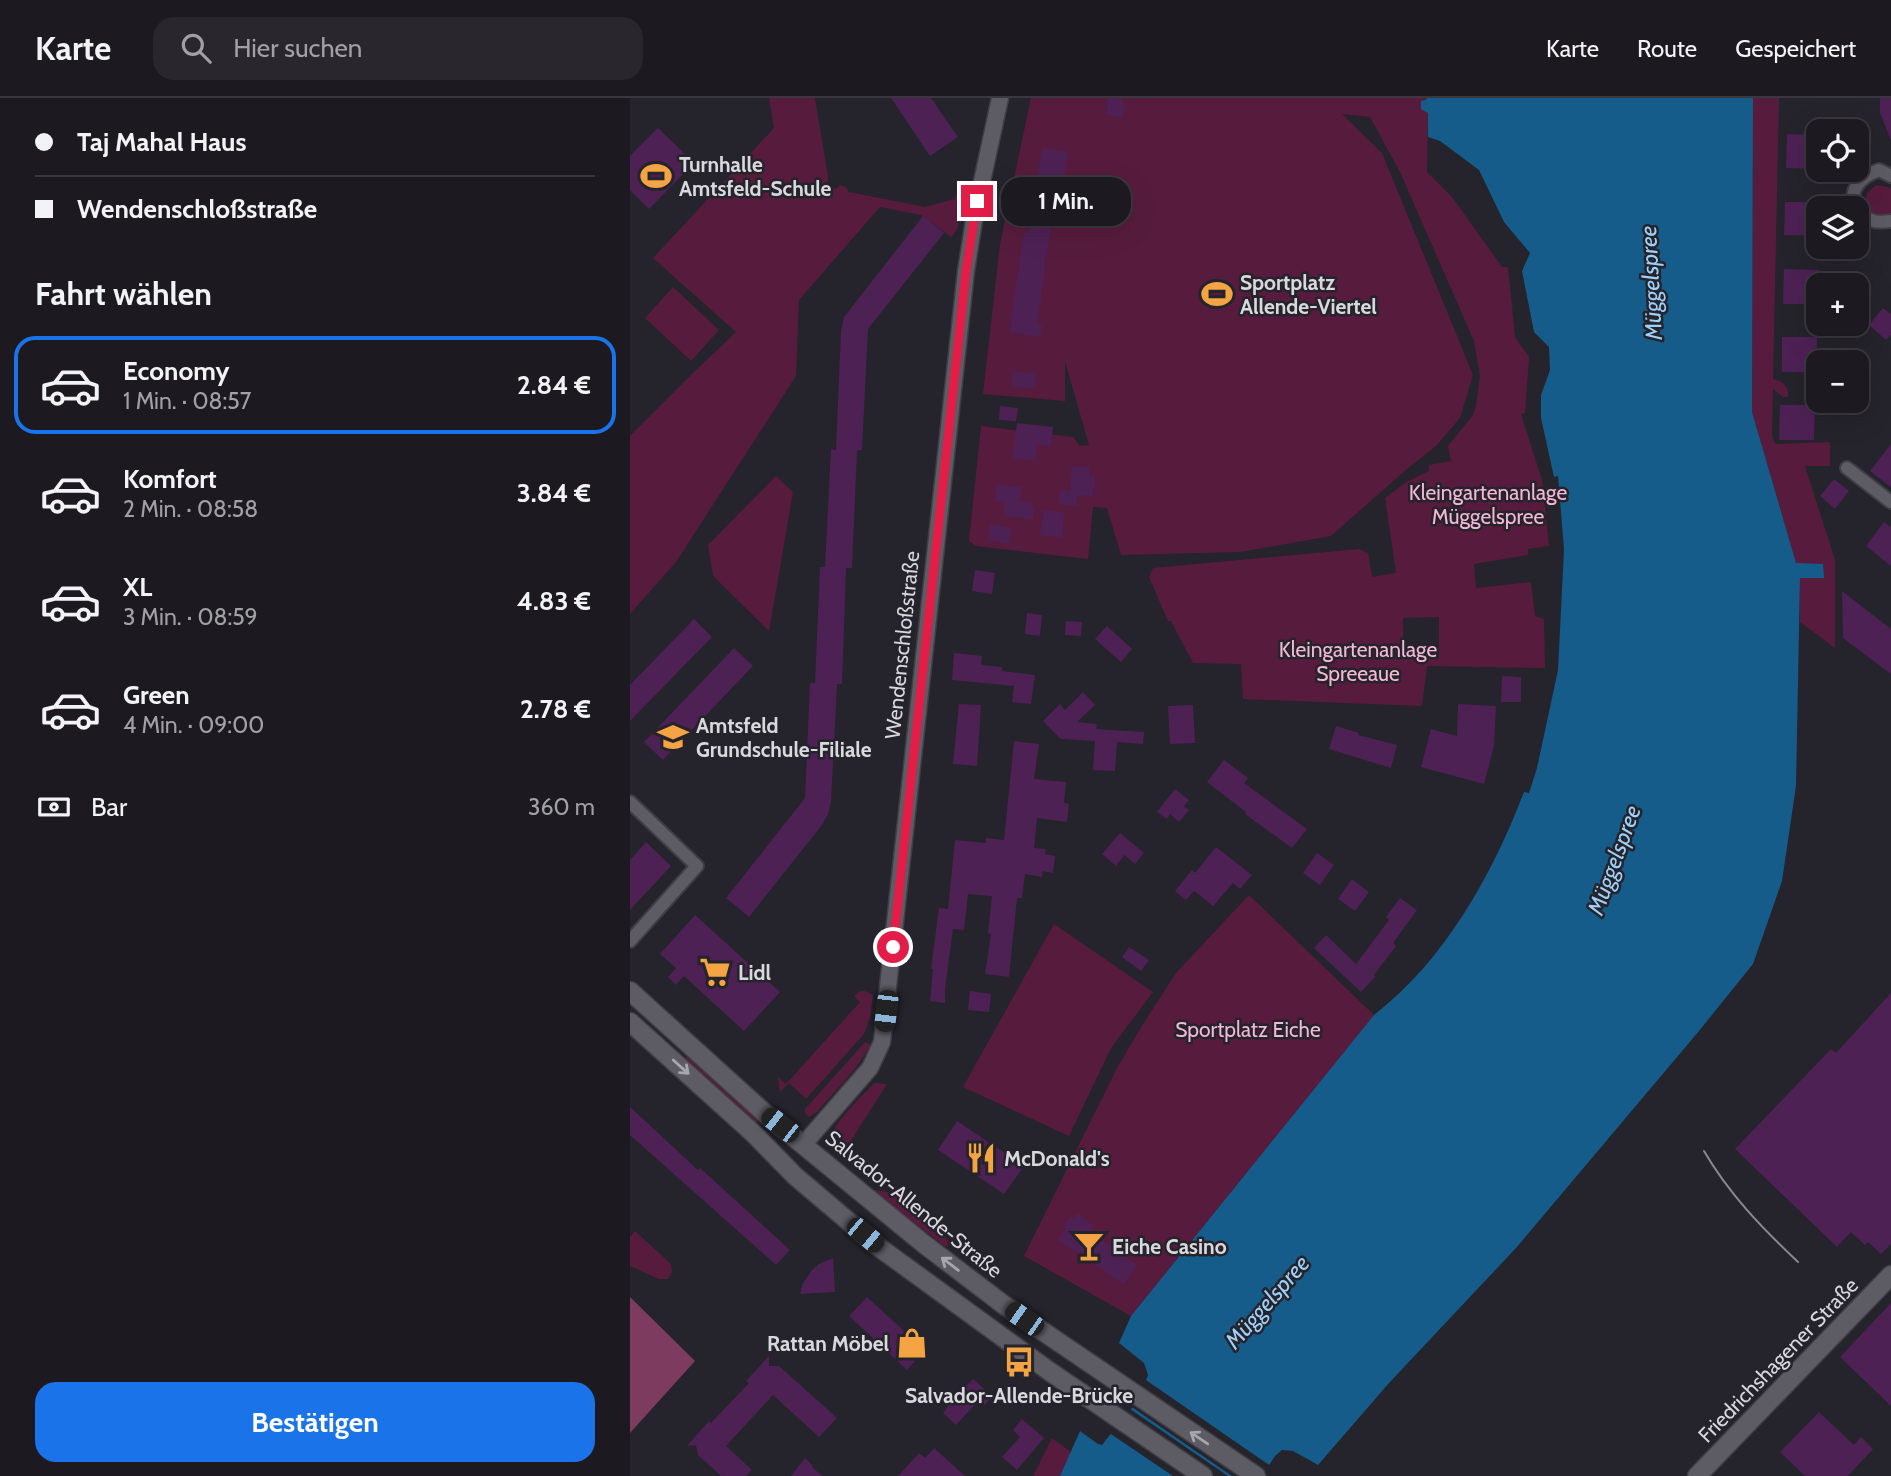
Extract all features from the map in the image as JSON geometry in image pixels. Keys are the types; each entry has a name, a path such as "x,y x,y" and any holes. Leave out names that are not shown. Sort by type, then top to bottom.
{"main road":[{"name":"Salvador-Allende-Straße","path":"630,990 728,1081 935,1253 1004,1305 1256,1476"},
{"path":"630,1021 795,1176 880,1248 1066,1383 1203,1476"},
{"name":"Wendenschloßstraße","path":"786,1166 803,1145"},
{"name":"Friedrichshagener Straße","path":"1697,1476 1891,1275"}],"street":[{"name":"Wendenschloßstraße","path":"803,1145 870,1068 882,1042 966,271 977,201 1000,98"},
{"path":"1891,176 1879,170 1867,174 1855,189 1854,198 1855,205 1863,216 1874,221 1891,221"},
{"path":"1847,468 1891,502"},
{"path":"630,802 697,866 630,941"}],"green space":[{"path":"769,98 815,98 828,177 827,187 836,189 840,185 846,187 849,192 925,207 954,199 967,183 957,230 951,237 921,215 880,207 799,300 796,376 676,562 630,614 630,436 736,332 653,258 774,128"},
{"name":"Sportplatz Allende-Viertel","path":"1031,98 1427,98 1427,172 1452,197 1502,267 1508,267 1515,337 1529,357 1525,413 1521,414 1542,480 1549,546 1528,549 1528,555 1474,564 1476,588 1531,582 1535,616 1544,619 1545,668 1427,666 1422,706 1243,699 1241,664 1193,663 1171,621 1168,621 1149,577 1153,568 1359,549 1368,553 1372,577 1396,573 1385,498 1406,482 1429,471 1429,465 1451,461 1448,446 1473,415 1476,406 1480,376 1474,341 1400,172 1370,117 1342,114 1382,153 1473,375 1460,418 1436,446 1331,536 1240,552 1121,555 1107,508 1093,507 1088,559 976,546 969,541 981,426 1073,437 1080,446 1089,445 1065,361 1065,401 983,394 1000,244","holes":["1439,617 1439,659 1403,658 1403,618"]},
{"path":"1753,98 1779,98 1773,379 1785,385 1788,397 1783,397 1773,389 1772,435 1775,444 1830,442 1830,466 1805,466 1835,560 1835,648 1800,622 1800,578 1823,564 1796,564 1752,412"},
{"path":"1876,185 1891,189 1891,213 1882,215 1870,210 1867,193"},
{"path":"673,287 719,330 691,361 645,318"},
{"path":"776,476 793,492 769,631 713,576 708,545"},
{"name":"Sportplatz Eiche","path":"1249,895 1374,1015 1131,1316 1024,1256 1117,1068 1143,1024 1176,973"},
{"path":"1054,924 1153,992 1111,1048 1069,1136 963,1087"},
{"path":"861,991 873,995 870,1018 864,1034 806,1099 789,1083 780,1092 778,1077 786,1084 860,1002 854,996"},
{"path":"865,1042 871,1045 855,1069 817,1112 809,1117 805,1114 805,1109"},
{"path":"688,1056 759,1118 756,1123 685,1059"},
{"path":"874,1083 887,1084 850,1142 844,1144 832,1133 846,1113"},
{"path":"871,1189 893,1193 950,1242 946,1247"},
{"path":"635,1231 671,1264 672,1272 668,1279 659,1279 630,1266 630,1237"},
{"path":"1052,1438 1071,1452 1060,1476 1033,1476"}],"shaded area":[{"path":"630,1297 695,1361 630,1433"}],"water":[{"name":"Müggelspree","path":"1427,98 1753,98 1752,412 1796,563 1823,564 1824,578 1800,578 1796,786 1782,881 1753,964 1516,1248 1389,1383 1318,1465 1293,1451 1282,1450 1262,1476 1060,1476 1080,1431 1102,1445 1113,1431 1124,1437 1132,1409 1139,1400 1154,1390 1145,1383 1148,1375 1144,1363 1119,1343 1131,1316 1374,1015 1400,993 1444,942 1481,885 1524,792 1529,793 1537,768 1558,670 1564,549 1558,476 1554,477 1541,418 1541,395 1550,370 1549,347 1534,332 1522,271 1530,253 1504,222 1479,170 1440,141 1428,137 1428,113 1421,109 1421,101"}],"pier":[{"name":"Salvador-Allende-Brücke","path":"1143,1378 1272,1467 1267,1476 1232,1476 1129,1405 1131,1401 1140,1404 1149,1390 1142,1385"},
{"path":"1127,1407 1228,1476 1173,1476 1108,1432 1114,1428 1123,1433 1132,1421 1124,1413"}],"building":[{"path":"891,98 931,98 958,137 930,156"},
{"path":"1108,98 1123,98 1122,102 1125,103 1122,118 1105,114"},
{"path":"1880,98 1891,98 1891,140 1880,113"},
{"name":"Turnhalle Amtsfeld-Schule","path":"658,128 694,163 649,209 630,190 630,156"},
{"path":"1787,134 1806,135 1806,169 1786,168"},
{"path":"1042,148 1068,152 1058,219 1052,219 1037,324 1042,325 1040,337 1009,332 1024,232 1029,233"},
{"path":"1785,202 1806,202 1806,236 1784,235"},
{"path":"923,216 944,233 868,329 862,450 857,450 852,568 846,568 842,684 837,684 831,802 822,825 749,917 726,898 805,798 810,683 815,683 820,567 825,567 831,449 836,450 841,331 844,317"},
{"path":"1784,269 1819,270 1819,273 1806,273 1806,304 1783,304"},
{"path":"1883,308 1891,314 1891,335 1886,340 1869,325"},
{"path":"1782,337 1817,337 1817,350 1806,350 1806,372 1782,372"},
{"path":"1012,372 1036,373 1035,388 1012,387"},
{"path":"1780,405 1806,405 1806,413 1815,413 1814,440 1779,440"},
{"path":"1000,406 1018,408 1016,421 999,420"},
{"path":"1017,423 1053,427 1051,446 1036,445 1036,460 1012,459"},
{"path":"1891,444 1891,487 1870,471"},
{"path":"1072,466 1090,467 1089,476 1095,477 1094,496 1078,495 1077,506 1059,504 1060,490 1070,491"},
{"path":"1834,479 1849,491 1835,509 1820,496"},
{"path":"996,485 1021,487 1020,501 1031,502 1031,507 1034,507 1033,519 1003,516 1004,502 995,501"},
{"path":"1043,510 1064,513 1062,538 1040,535"},
{"path":"1884,522 1891,527 1891,566 1866,546"},
{"path":"990,524 1011,528 1009,543 988,540"},
{"path":"975,570 995,573 992,594 972,591"},
{"path":"1842,591 1891,629 1891,674 1843,638"},
{"path":"1027,613 1042,615 1040,636 1025,634"},
{"path":"694,619 712,637 630,721 630,685"},
{"path":"1066,621 1082,622 1081,636 1065,635"},
{"path":"1107,626 1132,649 1121,662 1095,639"},
{"path":"734,648 753,666 663,760 644,742"},
{"path":"954,653 982,656 981,665 1002,667 1002,671 1035,675 1031,704 1012,702 1014,686 952,680"},
{"path":"1502,676 1521,677 1521,702 1501,702"},
{"path":"1083,692 1095,705 1077,722 1097,724 1096,729 1144,732 1143,744 1117,742 1115,771 1093,770 1095,741 1061,739 1043,721 1060,704 1065,710"},
{"path":"959,704 981,705 977,766 953,764"},
{"path":"1458,704 1496,706 1494,746 1484,784 1421,767 1431,729 1457,736"},
{"path":"1193,705 1195,743 1170,744 1168,706"},
{"path":"1336,726 1397,745 1391,768 1329,749"},
{"path":"1014,741 1039,744 1034,779 1066,782 1064,803 1069,804 1067,822 1037,818 1034,848 1046,849 1045,854 1055,856 1053,873 1043,871 1042,877 1025,874 1022,898 1017,898 1009,977 985,974 991,934 988,933 992,896 968,894 964,930 953,929 945,1003 930,1001 939,908 948,909 955,840 986,843 986,838 1004,840"},
{"path":"1224,760 1248,778 1244,783 1307,829 1292,848 1207,782"},
{"path":"1175,789 1189,800 1184,806 1189,810 1179,822 1170,814 1167,819 1157,812"},
{"path":"1120,833 1144,853 1135,864 1124,855 1116,866 1102,854"},
{"path":"646,842 671,866 630,910 630,860"},
{"path":"1216,847 1252,875 1240,889 1233,883 1213,906 1194,891 1186,900 1175,891 1192,870 1195,873"},
{"path":"1317,853 1334,865 1320,885 1303,873"},
{"path":"1352,879 1369,892 1355,911 1338,899"},
{"path":"1400,898 1417,910 1393,943 1396,946 1374,975 1376,976 1361,992 1314,948 1326,935 1356,964 1389,920 1386,917"},
{"name":"Lidl","path":"695,915 780,992 744,1031 684,976 676,985 668,977 676,968 660,954"},
{"path":"1129,947 1149,960 1141,971 1122,957"},
{"path":"970,991 991,994 989,1012 968,1010"},
{"path":"1891,993 1891,1244 1881,1254 1868,1242 1865,1245 1851,1232 1837,1247 1735,1149 1831,1049 1836,1053"},
{"path":"630,1107 790,1250 776,1265 630,1135"},
{"name":"McDonald's","path":"957,1121 1024,1166 1004,1194 938,1150"},
{"name":"Eiche Casino","path":"1077,1213 1094,1226 1090,1232 1137,1265 1124,1284 1058,1240 1070,1217 1073,1219"},
{"path":"833,1258 835,1292 800,1294 803,1283 812,1270"},
{"path":"867,1297 925,1350 907,1370 849,1316"},
{"path":"1891,1303 1891,1406 1840,1357"},
{"path":"769,1356 769,1366 779,1366 837,1418 819,1437 773,1395 726,1446 752,1470 746,1476 721,1476 698,1455 696,1445 687,1446 749,1383 746,1381"},
{"path":"973,1379 992,1396 985,1405 979,1400 956,1425 943,1413 949,1405 943,1399 952,1390 958,1395"},
{"path":"1819,1412 1854,1445 1861,1437 1873,1449 1848,1476 1805,1476 1780,1452"},
{"path":"1022,1419 1044,1438 1017,1470 1002,1457 1020,1437 1013,1430"},
{"path":"934,1448 965,1476 898,1476 919,1453 925,1458"},
{"path":"805,1458 812,1467 822,1476 791,1476"}],"tram line":[{"path":"1704,1151 1747,1210 1798,1262"}],"place":[{"name":"Turnhalle Amtsfeld-Schule","path":"656,176"},
{"name":"Sportplatz Allende-Viertel","path":"1217,294"},
{"name":"Amtsfeld Grundschule-Filiale","path":"673,737"},
{"name":"Lidl","path":"715,972"},
{"name":"McDonald's","path":"981,1158"},
{"name":"Eiche Casino","path":"1089,1246"},
{"name":"Rattan Möbel","path":"912,1343"},
{"name":"Salvador-Allende-Brücke","path":"1019,1362"}],"route":[{"path":"893,947 966,271 977,201"}],"park label":[{"name":"Kleingartenanlage Müggelspree","path":"1488,504"},
{"name":"Kleingartenanlage Spreeaue","path":"1358,661"}]}
